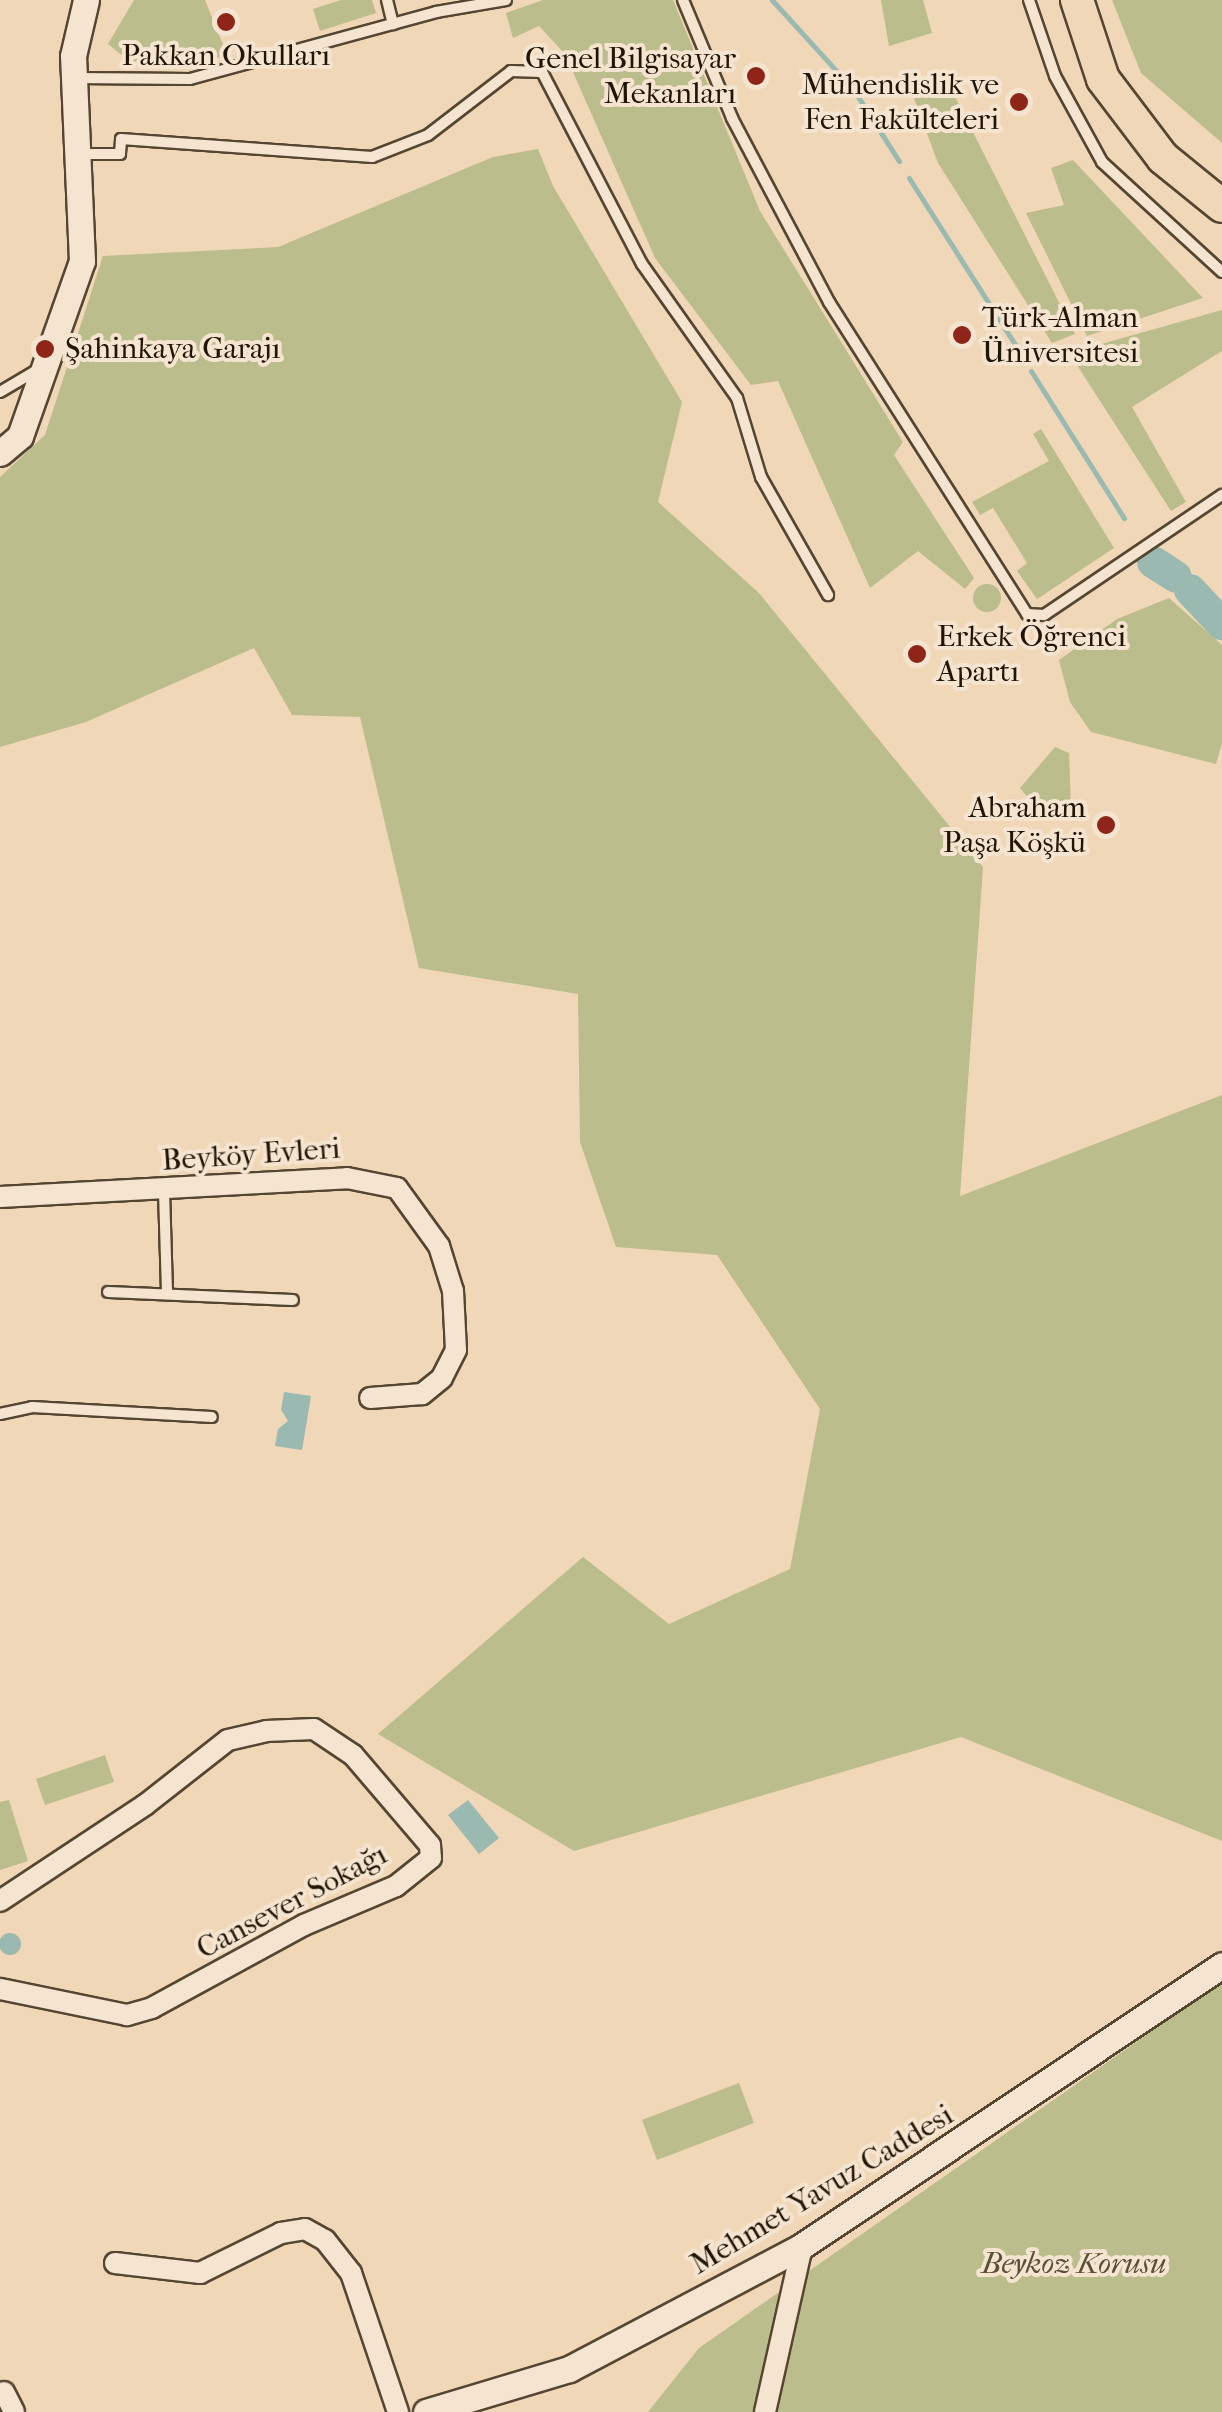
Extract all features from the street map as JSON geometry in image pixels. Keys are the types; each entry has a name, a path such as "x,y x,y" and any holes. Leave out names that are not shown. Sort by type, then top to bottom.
{"main road":[{"path":"1077,0 1103,79 1163,158 1222,206"}],"street":[{"path":"0,454 20,436 40,369 82,261 74,78 86,0"},
{"name":"Beyköy Evleri","path":"0,1197 347,1178 397,1188 440,1246 453,1291 456,1350 442,1378 422,1394 370,1398"},
{"name":"Cansever Sokağı","path":"0,1902 145,1806 228,1740 266,1731 314,1729 353,1755 430,1845 431,1858 396,1886 304,1926 152,2008 127,2015 0,1989"},
{"name":"Mehmet Yavuz Caddesi","path":"426,2412 569,2369 802,2246 1222,1966"},
{"path":"115,2263 200,2272 281,2233 315,2234 350,2273 398,2412"},
{"path":"764,2412 802,2246"},
{"path":"4,2392 14,2412"}],"lane":[{"path":"387,0 393,24"},
{"path":"74,78 190,79 393,24 506,0"},
{"path":"683,0 732,118 829,302 1027,614 1044,614 1222,495"},
{"path":"1029,0 1055,76 1102,162 1222,272"},
{"path":"79,154 120,154 120,139 372,157 428,134 511,70 542,72 642,264 736,398 761,477 828,595"},
{"path":"0,392 40,369"},
{"path":"164,1191 167,1293"},
{"path":"108,1292 293,1300"},
{"path":"0,1414 32,1407 212,1416"}],"green space":[{"path":"134,0 205,0 228,57 130,62 108,44"},
{"path":"341,0 372,0 376,13 320,31 313,9"},
{"path":"543,0 673,0 760,211 903,442 894,455 974,578 965,589 918,551 870,588 778,381 751,385 655,258 565,54 539,26 513,38 506,13"},
{"path":"881,0 923,0 932,33 889,46"},
{"path":"1112,0 1222,0 1222,143 1141,73"},
{"path":"943,73 1075,334 1052,343 938,163 909,85"},
{"path":"538,149 553,186 682,402 658,502 759,593 983,867 960,1196 1222,1095 1222,1841 961,1737 574,1851 378,1734 583,1557 669,1624 790,1569 820,1409 717,1255 616,1247 580,1142 578,994 419,968 360,717 292,715 254,648 86,722 0,747 0,477 45,435 103,256 278,247 493,157"},
{"path":"1073,160 1203,298 1087,336 1026,213 1064,205 1051,168"},
{"path":"1222,310 1222,351 1132,407 1186,502 1171,511 1073,359 1087,348"},
{"path":"1041,429 1114,548 1037,599 1017,571 1027,563 993,508 980,515 972,502 1049,461 1033,434"},
{"path":"987,584 997,588 1001,598 997,608 987,612 977,608 973,598 977,588"},
{"path":"1169,598 1222,645 1222,743 1216,764 1091,732 1070,702 1059,660 1117,619"},
{"path":"1055,747 1069,753 1071,807 1044,817 1020,788"},
{"path":"105,1755 114,1782 45,1805 36,1779"},
{"path":"9,1800 28,1861 0,1870 0,1802"},
{"name":"Beykoz Korusu","path":"1222,1982 1222,2412 648,2412 699,2348"},
{"path":"739,2083 754,2123 657,2160 642,2120"}],"water":[{"path":"284,1392 311,1396 302,1450 275,1446 278,1429 288,1421 281,1410"},
{"path":"468,1800 499,1838 479,1854 448,1815"},
{"path":"6,1933 14,1933 21,1944 14,1955 6,1955 -1,1948 -1,1940"}],"waterway":[{"path":"772,0 842,77"},
{"path":"855,92 899,161"},
{"path":"909,178 1021,354"},
{"path":"1031,371 1124,518"},
{"path":"1153,562 1176,577"},
{"path":"1190,590 1222,624"}],"place":[{"name":"Pakkan Okulları","path":"226,22"},
{"name":"Genel Bilgisayar Mekanları","path":"756,76"},
{"name":"Mühendislik ve Fen Fakülteleri","path":"1019,102"},
{"name":"Türk-Alman Üniversitesi","path":"962,335"},
{"name":"Şahinkaya Garajı","path":"45,349"},
{"name":"Erkek Öğrenci Apartı","path":"917,654"},
{"name":"Abraham Paşa Köşkü","path":"1106,825"}]}
